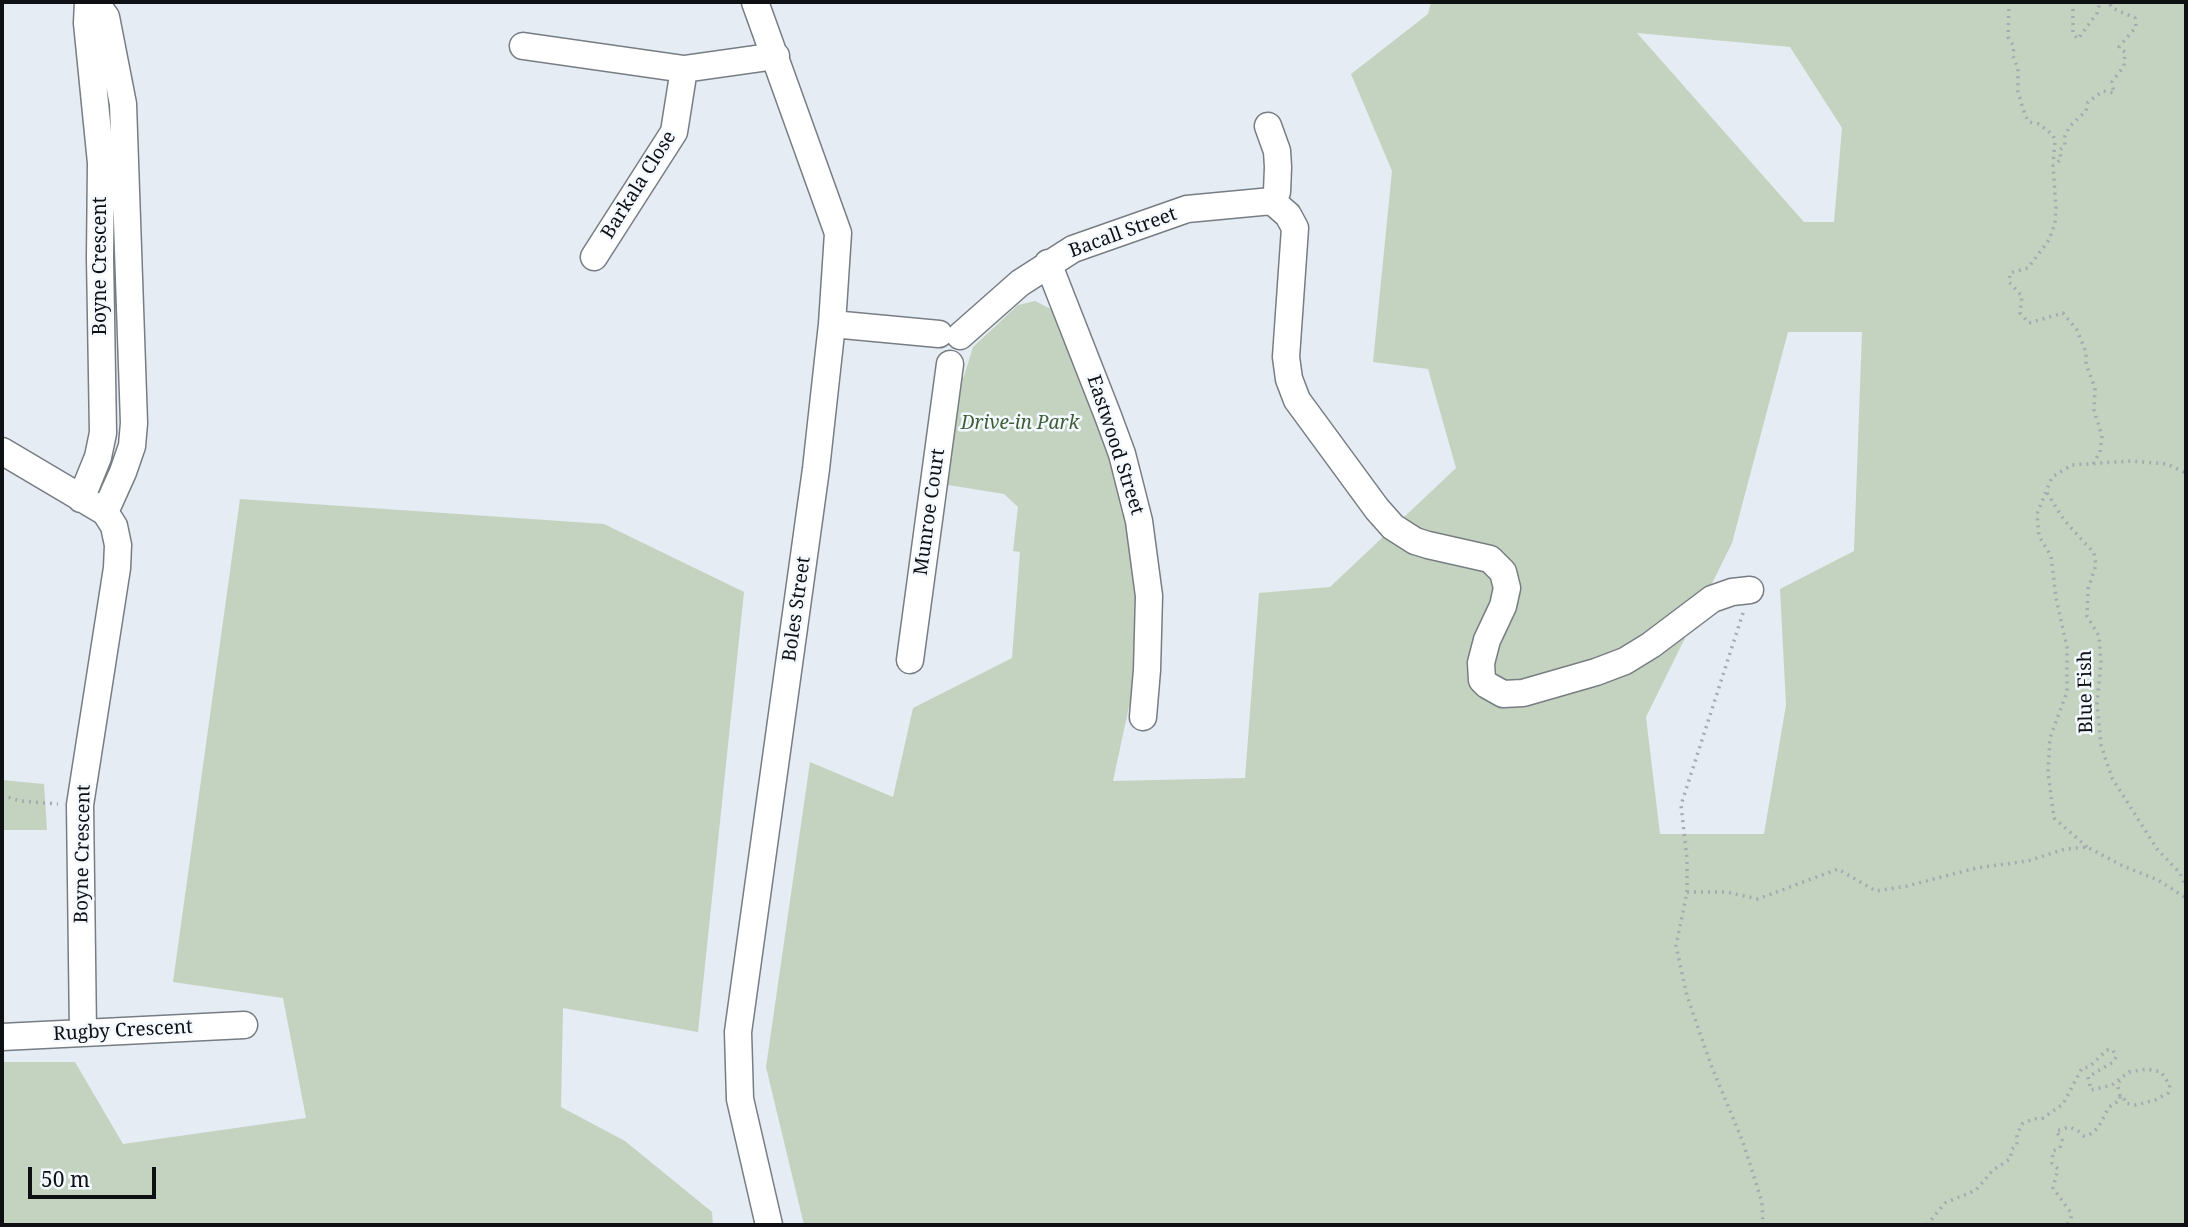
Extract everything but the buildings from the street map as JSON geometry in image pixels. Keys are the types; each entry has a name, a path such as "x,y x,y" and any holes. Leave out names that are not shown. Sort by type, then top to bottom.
{"street":[{"name":"Boyne Crescent","path":"81,499 98,457 103,433 101,163 87,23 88,2"},
{"name":"Boyne Crescent","path":"83,1033 80,805 117,568 118,545 114,526 105,512 123,472 131,446 134,423 123,104 106,18 95,2"},
{"name":"Boles Street","path":"755,2 838,233 831,333 814,483 738,1032 740,1099 769,1225"},
{"path":"523,46 684,69 776,56"},
{"name":"Barkala Close","path":"594,257 674,132 684,69"},
{"path":"1268,126 1277,151 1278,167 1277,191 1272,201 1288,215 1295,228 1286,339 1287,368 1297,400 1384,519 1415,541 1490,559 1503,572 1507,588 1503,606 1487,640 1480,663 1482,680 1493,690 1503,694 1523,693 1625,661 1712,599 1732,592 1750,590"},
{"name":"Bacall Street","path":"945,346 1003,296 1048,263 1073,249 1188,209 1272,201"},
{"name":"Eastwood Street","path":"1048,263 1122,454 1139,521 1149,606 1143,717"},
{"path":"831,333 945,346"},
{"name":"Munroe Court","path":"910,660 945,346"},
{"path":"2,451 105,512"},
{"name":"Rugby Crescent","path":"2,1037 244,1025"}],"path":[{"path":"2009,2 2008,37 2014,47 2018,92 2029,122 2039,124 2053,135 2055,157 2055,215 2049,240 2028,268 2010,273 2009,282 2022,296 2020,313 2029,323 2063,313 2077,330 2087,352 2087,364 2095,388 2094,410 2102,436 2100,452 2093,464"},
{"path":"2073,2 2073,34 2078,39 2097,13 2100,2"},
{"path":"2053,166 2061,159 2060,150 2065,145 2065,136 2070,126 2086,111 2088,102 2103,91 2114,93 2112,82 2124,66 2125,52 2119,47 2136,27 2135,18 2112,8 2109,2"},
{"path":"2186,473 2167,464 2131,461 2072,465 2052,477 2037,514 2039,536 2051,556 2056,598 2067,647 2067,692 2050,738 2048,773 2054,818 2087,847 2158,880 2186,898"},
{"name":"Blue Fish","path":"2047,493 2064,520 2094,553 2096,565 2088,589 2087,616 2099,636 2101,662 2097,704 2101,745 2112,778 2157,849 2180,873 2186,888"},
{"path":"1750,590 1681,805 1687,859 1687,891 1676,946 1686,996 1710,1065 1743,1142 1762,1202 1763,1225"},
{"path":"2,795 20,801 80,805"},
{"path":"1687,891 1726,892 1758,899 1838,869 1876,891 1976,868 2028,862 2065,849 2087,847"},
{"path":"1927,1225 1945,1203 1976,1190 1993,1170 2010,1159 2022,1124 2043,1118 2063,1104 2082,1068 2089,1067 2107,1050 2113,1050 2116,1056 2113,1062 2088,1077 2091,1090 2099,1090 2129,1072 2147,1069 2161,1072 2170,1086 2168,1093 2136,1105 2125,1103 2120,1097"},
{"path":"2067,1225 2071,1213 2053,1188 2058,1169 2052,1163 2053,1152 2060,1148 2062,1140 2056,1130 2069,1126 2084,1136 2098,1128 2109,1107 2120,1100 2118,1087 2121,1079"}],"green space":[{"name":"Drive-in Park","path":"1431,2 2186,2 2186,1225 804,1225 766,1067 810,762 893,797 913,708 1012,658 1020,552 1013,551 1018,507 1004,494 942,484 955,389 964,376 973,347 1018,305 1035,301 1051,309 1106,447 1125,514 1138,594 1136,674 1113,781 1245,778 1259,593 1330,587 1456,468 1428,369 1373,362 1392,171 1351,74 1428,14","holes":["1637,33 1790,47 1842,128 1834,222 1804,222","1788,332 1862,332 1854,551 1780,589 1786,705 1764,834 1660,834 1646,717 1732,543"]},
{"path":"240,499 604,524 744,592 698,1032 563,1008 561,1107 625,1141 712,1212 713,1225 2,1225 2,1062 75,1062 123,1144 306,1118 283,998 173,982"},
{"path":"2,780 44,784 47,830 2,830"}]}
